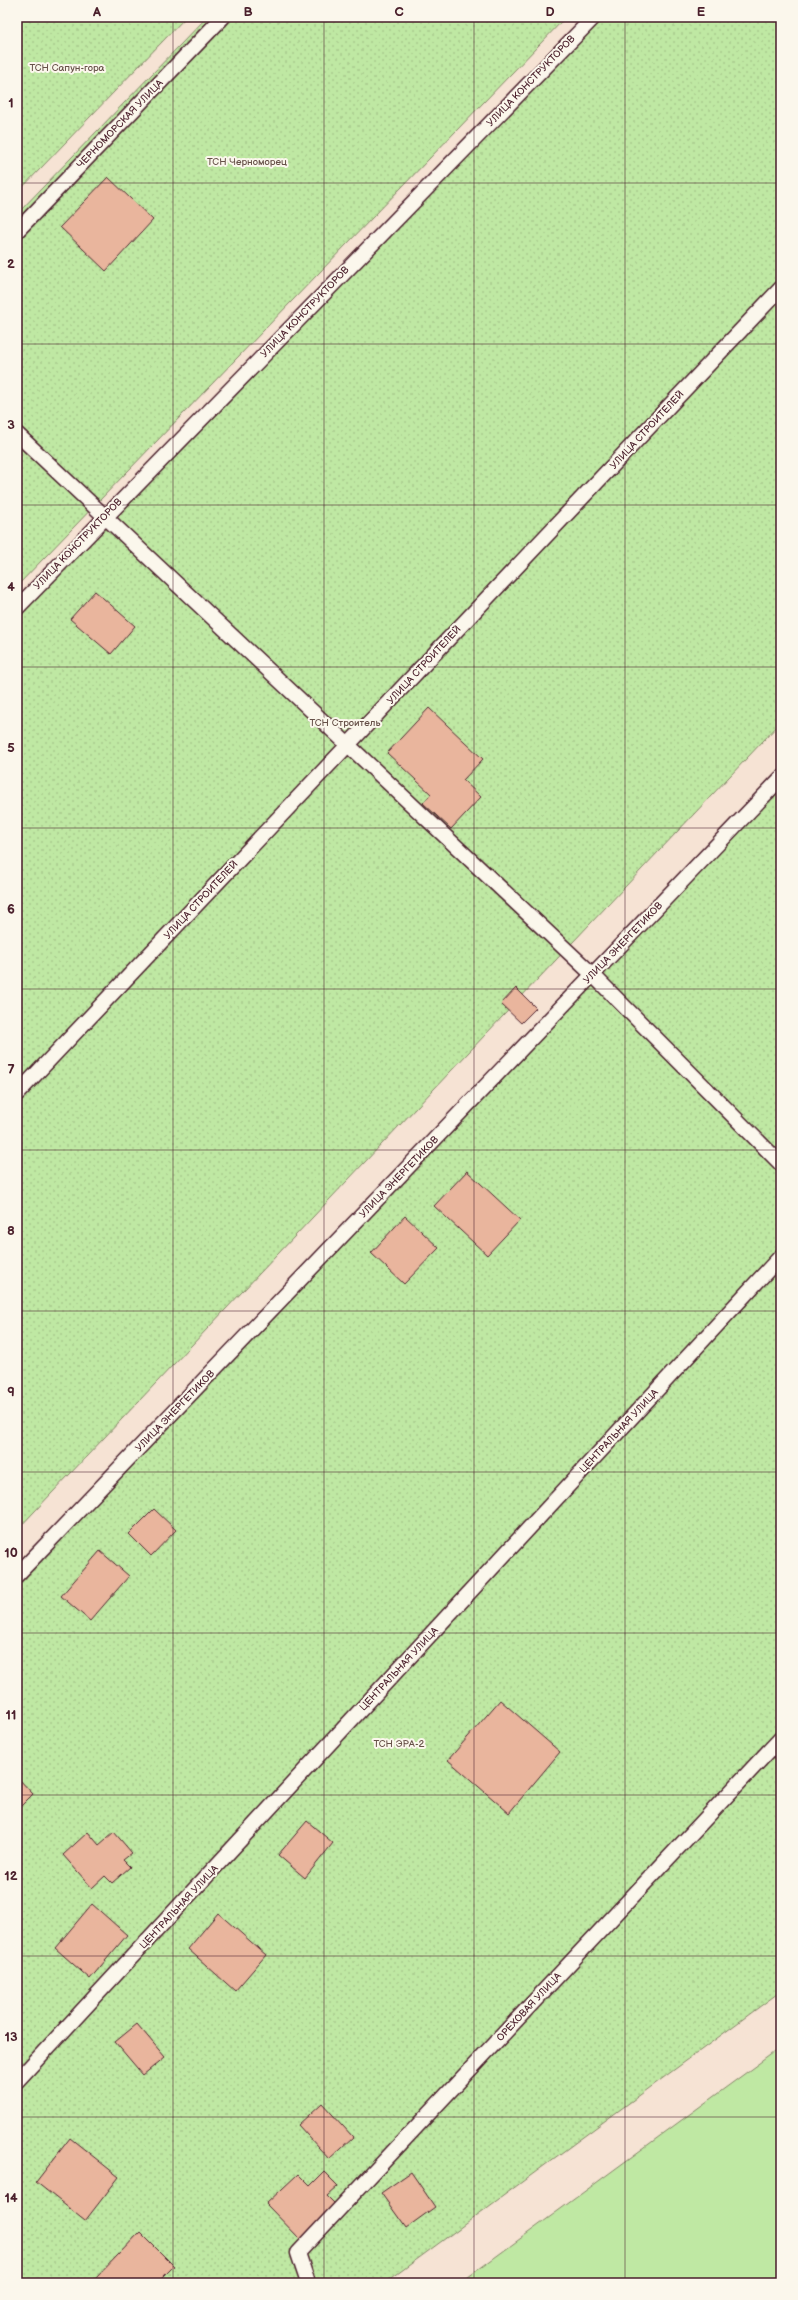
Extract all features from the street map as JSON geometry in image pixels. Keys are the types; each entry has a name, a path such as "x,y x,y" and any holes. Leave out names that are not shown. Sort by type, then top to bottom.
{"lane":[{"name":"ЧЕРНОМОРСКАЯ УЛИЦА","path":"17,231 223,17"},
{"name":"УЛИЦА КОНСТРУКТОРОВ","path":"17,608 105,516 594,17"},
{"name":"УЛИЦА СТРОИТЕЛЕЙ","path":"17,1094 781,288"},
{"path":"17,434 347,746 593,975 781,1164"},
{"name":"УЛИЦА ЭНЕРГЕТИКОВ","path":"17,1575 781,778"},
{"name":"ЦЕНТРАЛЬНАЯ УЛИЦА","path":"17,2081 781,1256"},
{"name":"ОРЕХОВАЯ УЛИЦА","path":"308,2283 298,2253 781,1738"}],"green space":[{"name":"ТСН Сапун-гора","path":"17,17 186,17 17,193"},
{"name":"ТСН Черноморец","path":"207,17 566,17 17,586 17,214"},
{"name":"ТСН Строитель","path":"588,17 781,17 781,722 17,1530 17,606"},
{"name":"ТСН ЭРА-2","path":"781,769 781,1991 385,2283 17,2283 17,1583"},
{"path":"781,2047 781,2283 460,2283"}],"building":[{"path":"108,177 153,220 106,271 60,227"},
{"path":"95,591 135,626 111,654 70,619"},
{"path":"429,708 483,759 463,780 481,797 451,829 423,803 431,794 387,753"},
{"path":"516,988 536,1008 521,1023 501,1004"},
{"path":"467,1171 520,1220 487,1255 434,1206"},
{"path":"405,1216 439,1248 404,1284 371,1253"},
{"path":"154,1509 176,1530 151,1556 129,1534"},
{"path":"100,1551 129,1576 90,1621 61,1596"},
{"path":"500,1700 560,1752 509,1813 448,1760"},
{"path":"17,1777 33,1794 17,1810"},
{"path":"307,1821 333,1843 305,1878 278,1855"},
{"path":"88,1832 99,1845 114,1832 132,1853 123,1860 130,1867 112,1883 105,1876 92,1888 63,1855"},
{"path":"92,1904 127,1935 90,1979 55,1948"},
{"path":"218,1913 266,1955 235,1991 188,1949"},
{"path":"137,2024 165,2057 143,2075 115,2042"},
{"path":"322,2103 353,2137 329,2159 298,2125"},
{"path":"70,2138 119,2177 85,2221 36,2182"},
{"path":"324,2172 338,2186 327,2196 337,2206 302,2241 266,2204 298,2174 310,2186"},
{"path":"411,2172 435,2207 406,2228 381,2193"},
{"path":"140,2232 174,2266 157,2283 99,2283 95,2279"}]}
